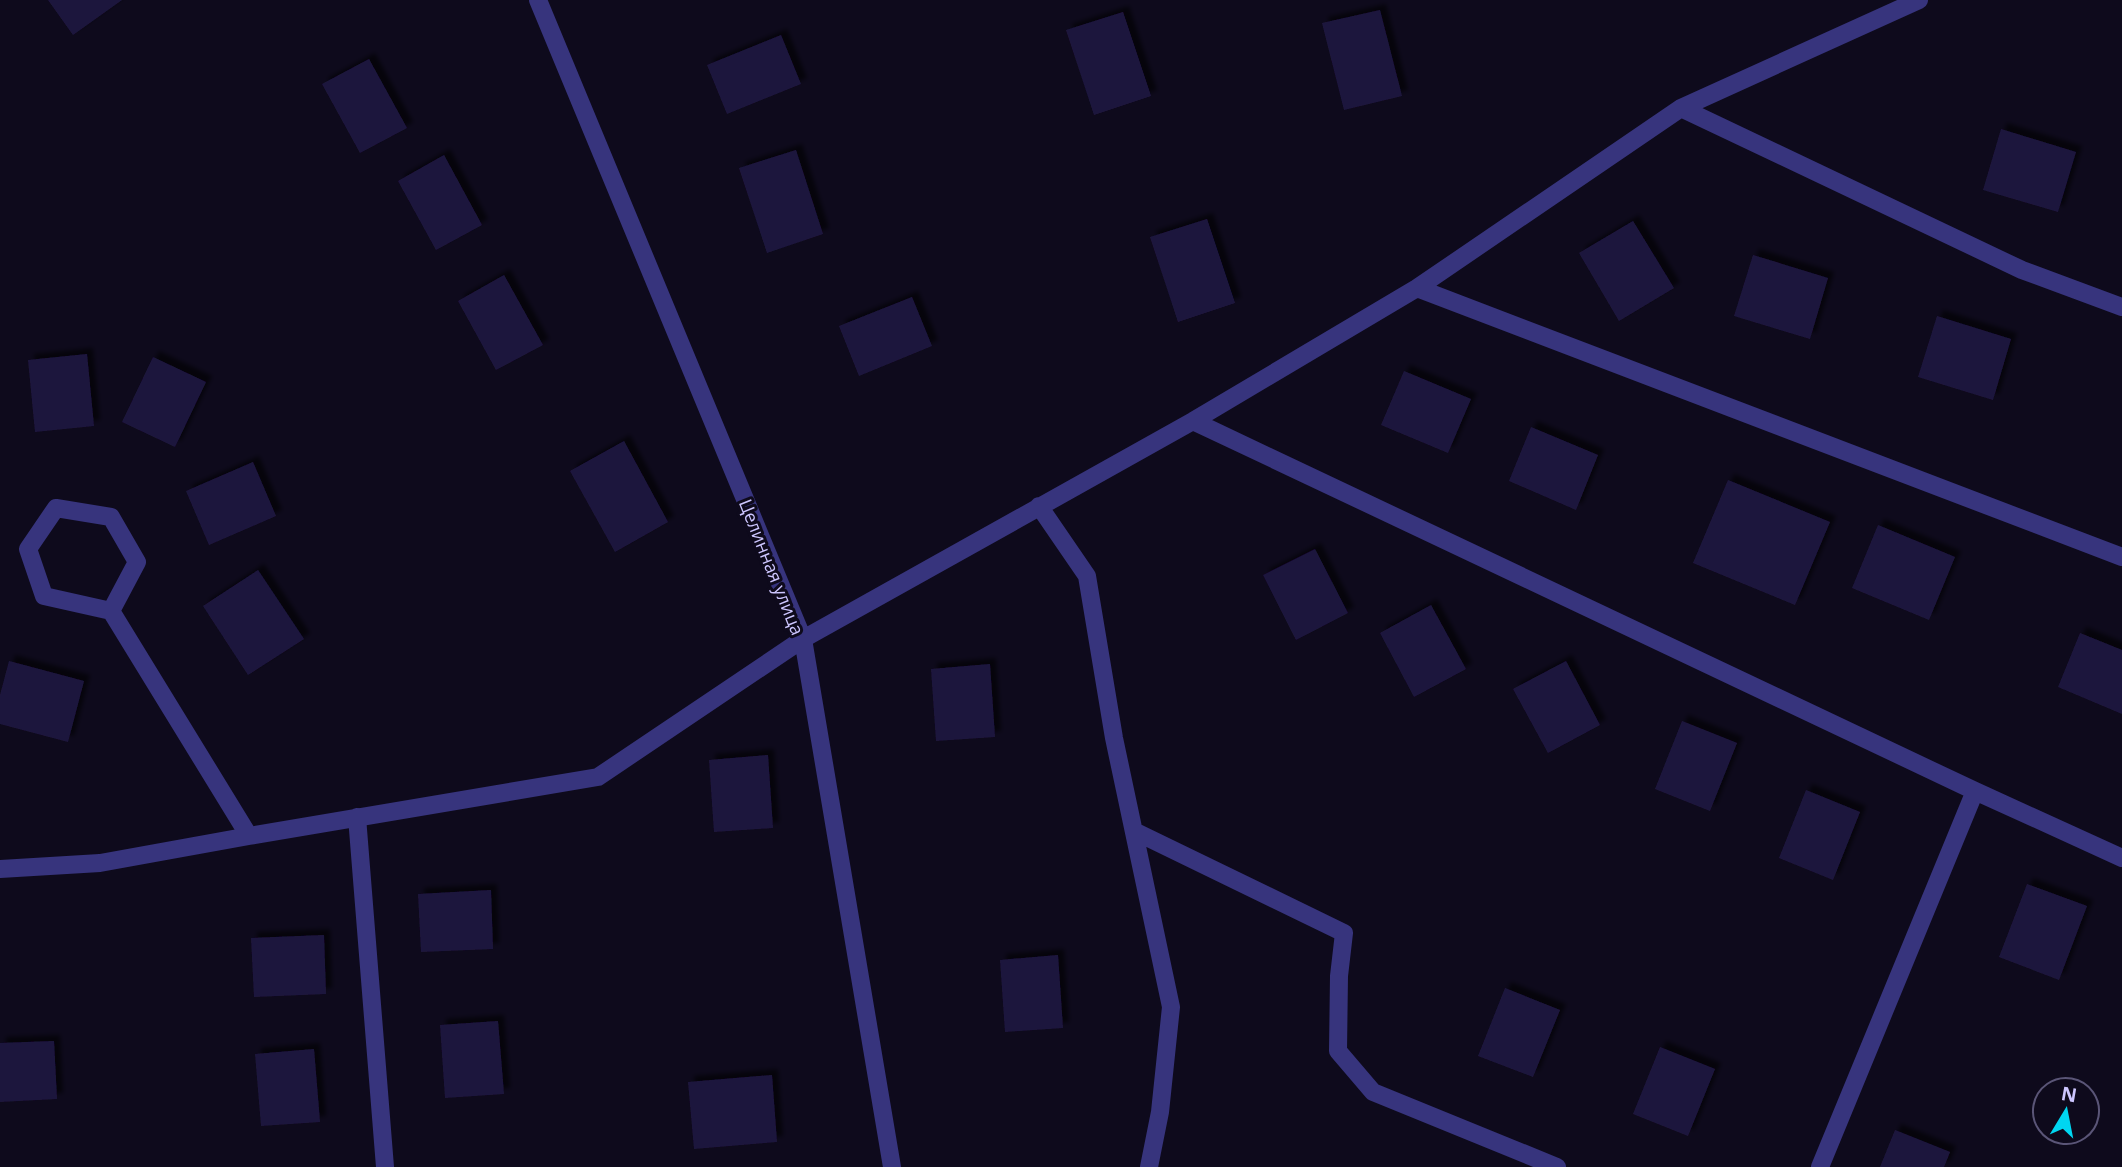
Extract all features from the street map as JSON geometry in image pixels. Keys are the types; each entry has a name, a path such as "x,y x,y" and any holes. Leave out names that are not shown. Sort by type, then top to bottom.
{"street":[{"name":"Целинная улица","path":"538,0 803,639 892,1167"},
{"path":"0,869 100,863 598,777 803,639 1193,421 1417,288 1681,108 1919,0"},
{"path":"1681,108 2022,270 2122,307"},
{"path":"1417,288 2122,557"},
{"path":"1193,421 2122,858"},
{"path":"1039,506 1087,576 1114,738 1171,1007 1160,1112 1149,1167"},
{"path":"111,611 136,562 111,517 56,508 28,549 44,596 111,611 249,836"},
{"path":"1820,1167 1975,791"},
{"path":"357,817 385,1167"},
{"path":"1134,831 1344,933 1339,976 1338,1051 1373,1092 1557,1167"}],"building":[{"path":"48,0 122,0 73,35"},
{"path":"1380,10 1402,96 1344,110 1322,23"},
{"path":"1123,12 1151,96 1094,115 1066,30"},
{"path":"781,35 801,84 727,114 707,65"},
{"path":"369,59 407,128 360,153 322,84"},
{"path":"2001,129 2076,152 2058,212 1983,190"},
{"path":"796,150 823,234 767,253 739,168"},
{"path":"444,155 482,225 436,250 398,181"},
{"path":"1207,219 1235,303 1178,322 1150,237"},
{"path":"1633,221 1674,288 1619,321 1579,253"},
{"path":"1753,255 1828,278 1810,339 1734,316"},
{"path":"504,275 543,345 496,370 458,301"},
{"path":"912,297 932,346 859,376 839,326"},
{"path":"1937,316 2011,339 1993,400 1918,377"},
{"path":"87,354 94,426 35,432 28,360"},
{"path":"153,357 206,382 175,447 122,422"},
{"path":"1404,371 1471,399 1448,453 1381,425"},
{"path":"1531,427 1598,455 1576,510 1509,481"},
{"path":"624,441 668,522 615,552 570,471"},
{"path":"253,462 276,516 209,545 186,491"},
{"path":"1728,480 1830,522 1795,605 1693,563"},
{"path":"1878,525 1955,557 1929,620 1852,588"},
{"path":"1315,549 1348,613 1296,640 1263,575"},
{"path":"258,570 304,639 248,675 203,606"},
{"path":"1431,605 1466,669 1414,697 1380,633"},
{"path":"2080,633 2122,650 2122,714 2058,687"},
{"path":"9,661 84,681 68,742 0,724 0,695"},
{"path":"1566,661 1600,725 1548,753 1513,689"},
{"path":"990,664 995,737 936,741 931,669"},
{"path":"1682,721 1737,743 1710,811 1655,789"},
{"path":"768,755 773,828 714,832 709,760"},
{"path":"1806,790 1860,812 1833,880 1779,858"},
{"path":"2027,884 2087,906 2059,980 1999,957"},
{"path":"491,890 493,949 421,952 418,894"},
{"path":"324,935 326,994 254,997 251,938"},
{"path":"1058,955 1063,1028 1005,1032 1000,960"},
{"path":"1505,988 1560,1010 1533,1077 1478,1056"},
{"path":"498,1021 504,1094 445,1098 440,1025"},
{"path":"54,1041 57,1099 0,1102 0,1043"},
{"path":"1660,1047 1715,1069 1688,1136 1633,1114"},
{"path":"314,1049 320,1122 261,1126 255,1054"},
{"path":"772,1075 777,1142 694,1149 688,1082"},
{"path":"1895,1130 1950,1152 1944,1167 1880,1167"}]}
